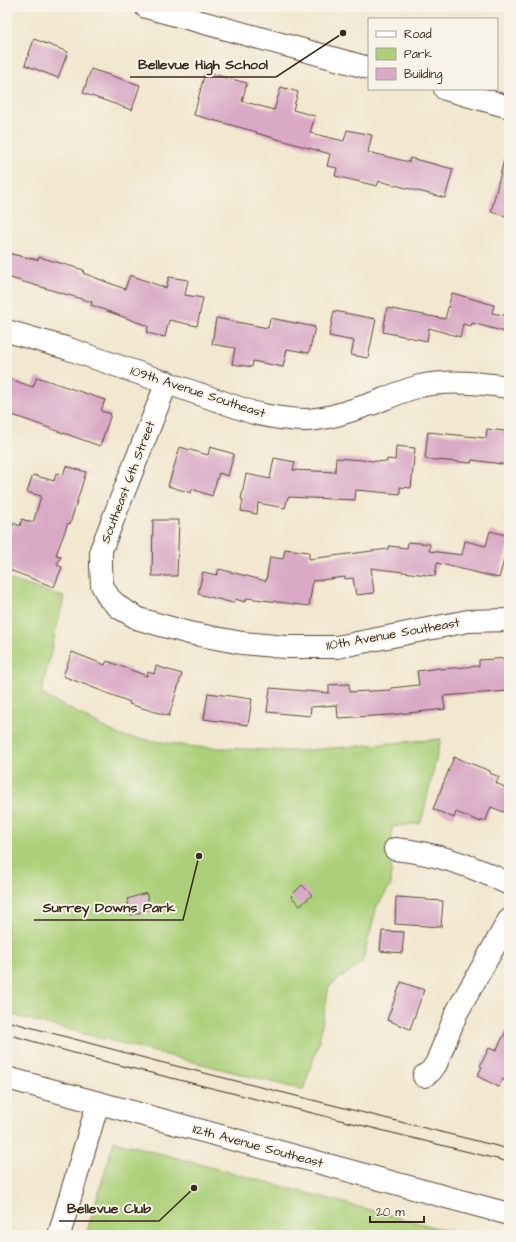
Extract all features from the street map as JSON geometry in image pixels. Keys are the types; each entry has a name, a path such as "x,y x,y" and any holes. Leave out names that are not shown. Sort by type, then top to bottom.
{"street":[{"path":"146,7 368,68"},
{"path":"449,90 509,106"},
{"name":"109th Avenue Southeast","path":"7,331 66,348 254,413 278,418 306,420 332,416 362,407 419,386 442,383 465,383 509,387"},
{"name":"Southeast 6th Street","path":"102,585 100,566 101,550 167,382"},
{"name":"110th Avenue Southeast","path":"102,585 109,598 120,608 139,619 189,633 242,643 278,646 337,647 468,621 509,620"},
{"path":"395,849 413,851 450,860 493,876 509,884"},
{"path":"424,1076 431,1071 436,1064 457,1012 509,920"},
{"name":"112th Avenue Southeast","path":"7,1078 509,1214"},
{"path":"59,1235 98,1103"}],"green space":[{"path":"7,579 64,597 41,694 121,736 195,747 297,751 441,739 421,823 392,827 391,885 377,906 362,963 329,986 319,1042 303,1090 7,1014"},
{"path":"114,1141 463,1235 86,1235"}],"building":[{"path":"34,39 68,52 58,78 25,65"},
{"path":"91,69 140,85 132,110 83,93"},
{"path":"205,72 247,83 242,101 274,110 281,87 298,92 293,110 315,116 310,133 344,141 347,130 372,135 368,152 409,162 410,158 453,169 445,198 379,181 377,186 335,176 337,168 327,166 330,154 194,115"},
{"path":"504,160 509,161 509,217 491,212"},
{"path":"7,253 38,260 39,257 84,270 83,273 125,289 130,275 166,288 169,277 188,280 185,295 203,298 197,326 169,320 165,337 147,333 148,326 91,305 92,302 7,277"},
{"path":"452,293 494,305 492,313 509,316 509,333 472,323 471,326 463,324 460,337 429,328 427,341 383,332 387,308 445,319"},
{"path":"334,311 376,319 368,358 351,355 354,341 329,336"},
{"path":"216,318 268,328 270,318 315,327 309,353 287,349 283,367 253,361 252,367 232,364 235,348 212,344"},
{"path":"37,377 105,400 101,411 111,414 100,446 7,413 7,378 33,387"},
{"path":"487,429 505,431 505,438 509,439 509,465 472,460 471,463 425,459 428,432 486,438"},
{"path":"396,446 415,448 411,488 400,487 400,494 356,490 355,500 288,497 285,508 258,503 257,514 241,511 243,500 241,499 246,474 270,479 274,458 295,462 293,470 335,472 336,458 387,462 387,459 395,460"},
{"path":"180,447 208,455 210,447 234,454 228,476 219,473 212,496 192,489 191,493 168,486"},
{"path":"66,466 86,472 70,524 68,523 56,555 61,556 57,565 62,567 54,587 7,569 7,542 14,523 20,526 22,519 33,523 41,496 27,492 33,475 54,481 56,473 63,475"},
{"path":"153,520 179,520 177,576 152,576"},
{"path":"490,531 509,536 509,542 499,578 437,563 435,576 371,568 374,593 356,595 353,578 345,579 345,577 313,581 309,606 247,598 245,602 235,599 233,603 198,594 203,572 217,575 219,569 266,581 270,557 283,559 285,549 309,552 309,559 388,549 389,546 407,548 408,542 430,544 429,551 462,555 465,541 486,546"},
{"path":"72,652 105,665 107,661 147,676 148,672 154,674 156,666 182,674 169,716 129,704 130,702 63,676"},
{"path":"509,658 509,691 443,696 445,709 390,715 338,718 337,705 311,707 310,716 267,712 270,688 329,693 329,685 349,684 350,692 391,690 391,688 419,685 417,671 479,666 479,660"},
{"path":"208,693 252,699 248,725 204,719"},
{"path":"454,757 490,771 490,773 499,777 496,783 509,789 509,814 491,807 485,822 481,820 481,822 456,812 454,818 433,809"},
{"path":"302,885 312,895 300,906 291,896"},
{"path":"146,893 151,909 131,915 127,899"},
{"path":"396,897 443,901 441,927 395,924"},
{"path":"382,931 404,932 402,953 380,951"},
{"path":"401,982 424,990 410,1029 387,1020"},
{"path":"509,1025 509,1082 503,1079 499,1087 477,1076 489,1048 496,1051"}],"tram line":[{"path":"7,1021 156,1061 509,1149"},
{"path":"7,1034 95,1059 509,1162"}],"place":[{"name":"Bellevue High School","path":"343,33"},
{"name":"Surrey Downs Park","path":"199,856"},
{"name":"Bellevue Club","path":"194,1188"}]}
